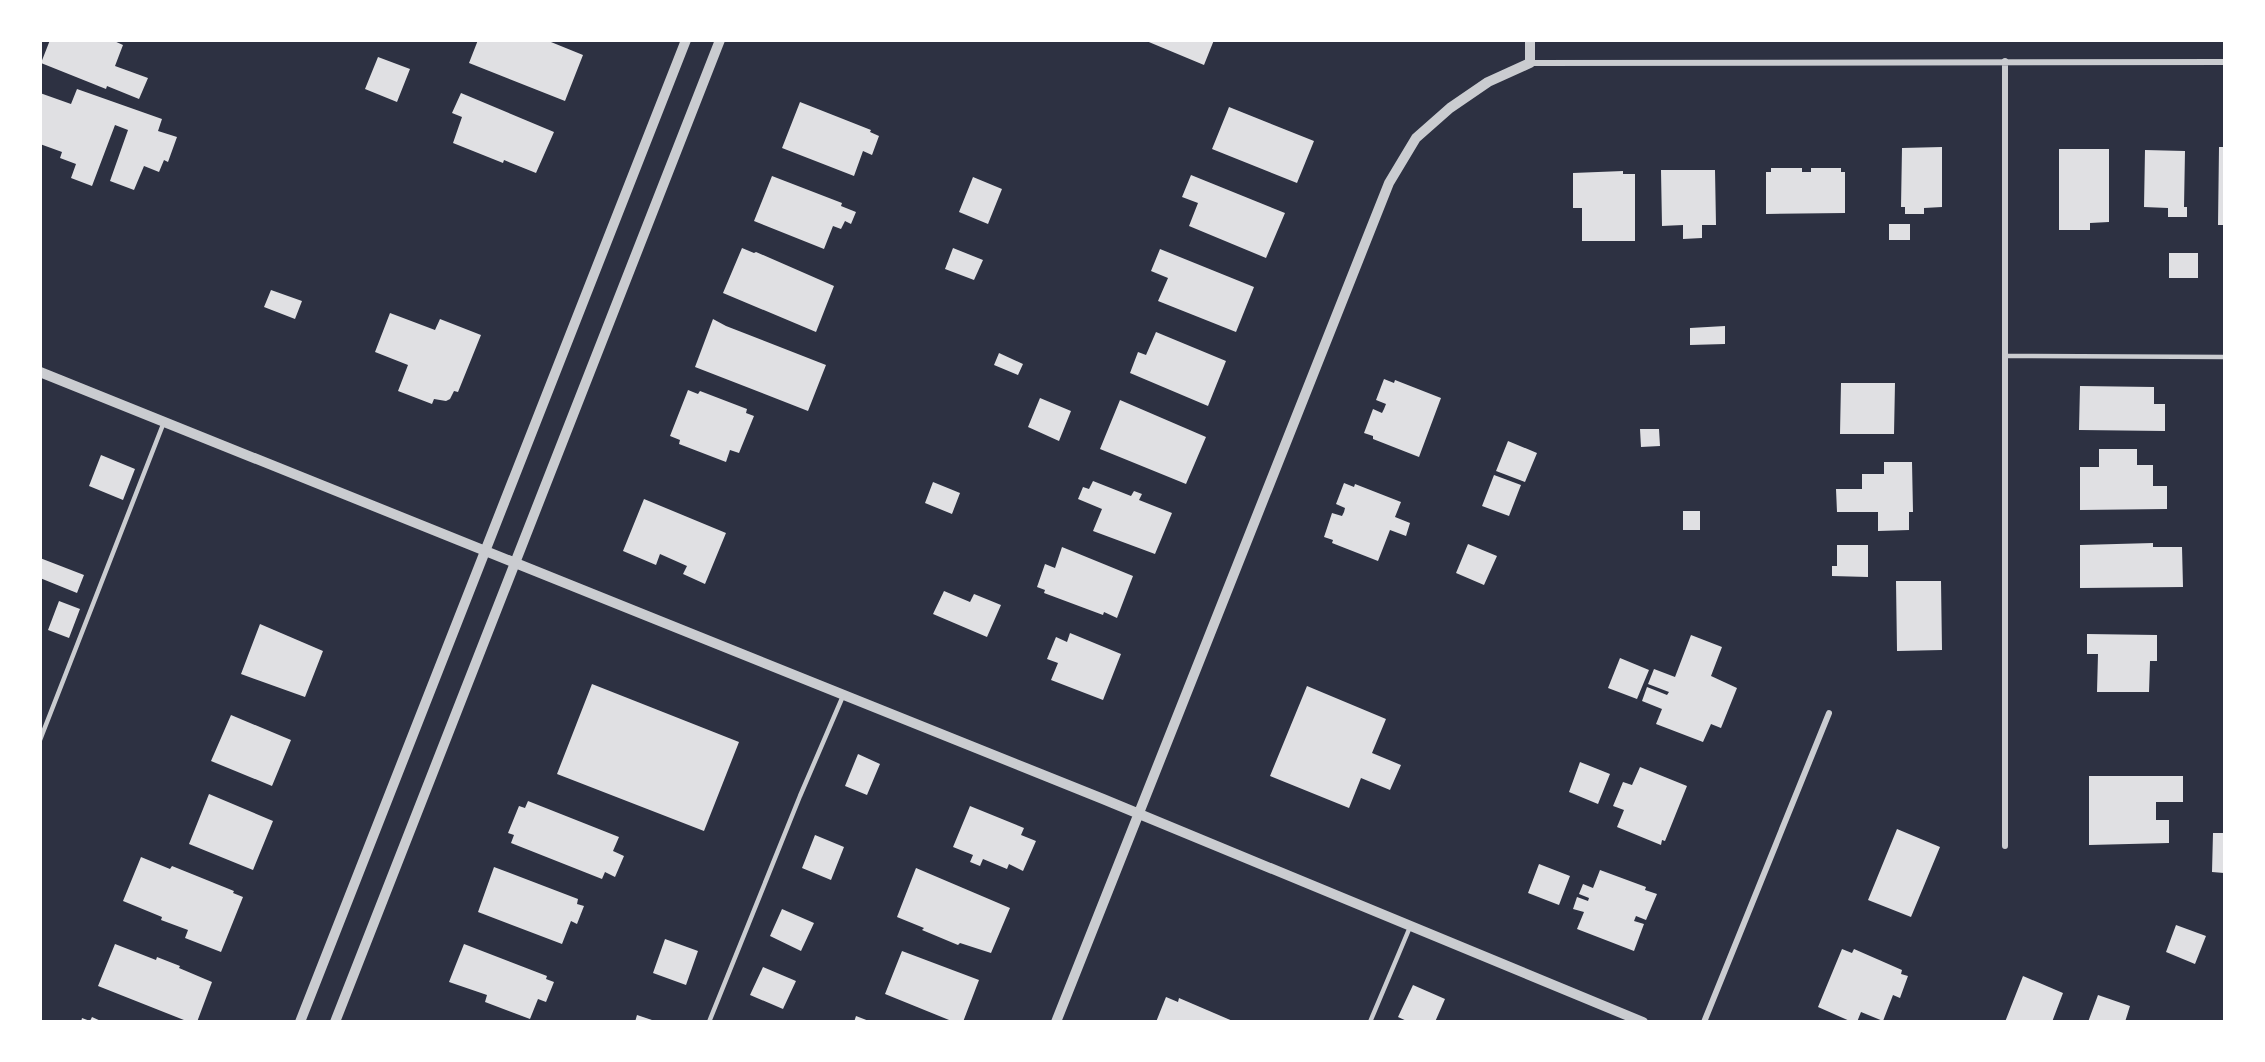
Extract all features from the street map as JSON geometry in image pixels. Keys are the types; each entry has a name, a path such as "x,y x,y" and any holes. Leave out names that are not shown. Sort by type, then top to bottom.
{"street":[{"path":"300,1022 686,40"},
{"path":"335,1022 720,40"},
{"path":"1530,40 1530,63"},
{"path":"2005,60 2007,356 2005,846"},
{"path":"1056,1022 1389,183 1416,138 1450,108 1488,82 1530,63 2005,60 2224,62"},
{"path":"40,372 1138,814 1643,1022"},
{"path":"1704,1022 1829,713"}],"lane":[{"path":"2007,356 2224,357"},
{"path":"40,740 164,422"},
{"path":"709,1022 843,696"},
{"path":"1370,1022 1410,926"}],"building":[{"path":"50,40 112,40 123,45 115,66 148,78 139,99 107,86 106,89 41,63"},
{"path":"478,40 546,40 583,55 565,101 469,63"},
{"path":"1144,40 1214,40 1204,65"},
{"path":"378,57 410,69 397,102 365,89"},
{"path":"77,89 162,119 158,131 177,137 168,162 164,160 159,172 144,166 134,190 110,181 128,130 115,125 92,186 71,178 76,164 60,158 62,152 40,144 40,93 71,104"},
{"path":"461,93 554,132 536,173 504,160 503,163 453,143 462,117 452,113"},
{"path":"800,102 871,130 870,132 879,136 872,155 863,151 854,176 782,148"},
{"path":"1229,107 1314,141 1297,183 1212,149"},
{"path":"1942,147 1942,207 1924,208 1924,214 1905,214 1905,207 1901,207 1902,148"},
{"path":"2219,147 2224,147 2224,225 2218,225"},
{"path":"2059,149 2109,149 2109,222 2090,223 2090,230 2059,230"},
{"path":"2145,150 2185,151 2184,207 2187,207 2187,217 2168,217 2168,208 2144,207"},
{"path":"1771,168 1802,168 1802,172 1811,172 1811,168 1841,168 1841,172 1845,172 1845,213 1766,214 1766,172 1771,172"},
{"path":"1661,170 1715,170 1716,225 1702,225 1702,238 1683,239 1683,225 1662,226"},
{"path":"1623,171 1623,174 1635,174 1635,241 1582,241 1582,208 1573,208 1573,173"},
{"path":"1191,175 1285,213 1266,258 1189,226 1198,203 1182,197"},
{"path":"772,176 842,203 841,206 856,212 851,224 845,221 841,229 833,226 824,249 754,221"},
{"path":"973,177 1002,189 988,224 959,212"},
{"path":"1889,224 1910,224 1910,240 1889,240"},
{"path":"742,248 834,286 816,332 723,293"},
{"path":"953,248 983,260 974,280 945,269"},
{"path":"1160,249 1254,287 1236,332 1158,301 1168,278 1151,271"},
{"path":"2169,253 2198,253 2198,278 2169,278"},
{"path":"271,290 302,301 295,319 264,307"},
{"path":"390,313 435,330 440,319 481,335 458,392 454,391 450,399 446,401 434,399 432,404 398,391 408,365 375,352"},
{"path":"713,319 826,365 808,411 695,367"},
{"path":"1725,326 1725,344 1690,345 1690,328"},
{"path":"1156,332 1226,361 1208,406 1130,373 1138,352 1146,355"},
{"path":"999,353 1023,364 1018,375 994,365"},
{"path":"1384,379 1394,383 1395,380 1441,398 1419,457 1373,439 1373,436 1364,433 1373,409 1382,413 1386,404 1376,400"},
{"path":"1841,383 1895,383 1894,434 1840,434"},
{"path":"2080,386 2154,387 2154,404 2165,404 2165,431 2079,430"},
{"path":"688,390 698,394 700,391 747,409 746,413 754,416 739,453 730,450 726,462 679,444 680,440 670,436"},
{"path":"1040,398 1071,411 1059,441 1028,427"},
{"path":"1120,400 1206,437 1186,484 1100,449"},
{"path":"1640,429 1659,429 1660,446 1641,447"},
{"path":"1508,441 1537,453 1525,482 1496,471"},
{"path":"2099,449 2137,449 2137,465 2153,465 2153,486 2167,486 2167,509 2080,510 2080,467 2099,467"},
{"path":"101,455 135,469 123,500 89,486"},
{"path":"1884,462 1912,462 1913,512 1909,512 1909,530 1878,531 1878,512 1837,512 1836,489 1862,489 1862,474 1884,474"},
{"path":"1494,475 1521,485 1509,516 1482,506"},
{"path":"1093,481 1131,496 1134,491 1142,494 1139,500 1172,513 1155,554 1093,531 1102,509 1078,499 1083,487 1089,489"},
{"path":"933,482 960,493 952,514 925,503"},
{"path":"1344,483 1354,487 1355,484 1401,502 1395,517 1410,523 1406,536 1390,530 1378,561 1332,543 1333,540 1324,537 1332,513 1342,516 1344,512 1345,508 1336,504"},
{"path":"644,499 726,533 705,584 683,574 687,566 660,554 656,565 623,551"},
{"path":"1683,511 1700,511 1700,530 1683,530"},
{"path":"2153,543 2153,547 2182,547 2183,587 2080,588 2080,545"},
{"path":"1468,544 1497,556 1484,585 1456,573"},
{"path":"1837,545 1868,545 1868,577 1832,576 1832,566 1837,566"},
{"path":"1062,547 1133,576 1117,618 1044,593 1045,590 1037,587 1045,564 1055,568"},
{"path":"40,558 84,575 77,593 40,578"},
{"path":"1896,581 1941,581 1942,650 1897,651"},
{"path":"944,591 970,602 974,594 1001,605 987,637 933,614"},
{"path":"59,601 80,609 69,638 48,630"},
{"path":"260,624 323,651 305,697 241,674"},
{"path":"1070,633 1121,654 1103,700 1051,680 1058,663 1047,659 1056,637 1067,642"},
{"path":"2087,634 2157,635 2157,661 2150,661 2149,692 2097,692 2098,654 2087,654"},
{"path":"1691,635 1722,647 1711,676 1737,688 1721,728 1711,724 1703,742 1656,724 1662,709 1642,701 1647,687 1667,695 1669,692 1648,684 1654,669 1675,677"},
{"path":"1620,658 1649,670 1637,699 1608,688"},
{"path":"592,684 739,742 704,831 557,774"},
{"path":"1307,686 1386,719 1372,753 1401,765 1390,790 1361,778 1349,808 1270,776"},
{"path":"231,715 291,740 272,786 211,761"},
{"path":"858,754 880,764 867,795 845,786"},
{"path":"1580,762 1610,774 1598,804 1569,792"},
{"path":"1640,767 1687,786 1665,841 1662,840 1661,845 1617,827 1624,810 1613,806 1623,782 1632,785"},
{"path":"2089,776 2183,776 2183,802 2156,802 2156,820 2169,820 2169,843 2089,845"},
{"path":"209,794 273,821 253,870 189,844"},
{"path":"528,801 619,837 613,851 624,856 615,877 605,872 602,879 511,843 514,835 508,833 519,806 525,808"},
{"path":"970,806 1024,828 1021,835 1036,841 1023,871 1009,864 1007,869 983,859 980,866 970,862 973,855 953,847"},
{"path":"1897,829 1940,847 1911,917 1868,900"},
{"path":"2213,833 2224,833 2224,873 2212,872"},
{"path":"815,835 844,847 831,880 802,868"},
{"path":"141,857 170,869 172,866 234,891 233,893 243,897 221,952 185,938 188,930 161,920 162,917 123,901"},
{"path":"1539,864 1570,876 1559,905 1528,893"},
{"path":"494,867 578,899 577,904 584,906 577,924 571,921 562,944 478,912"},
{"path":"916,868 1010,908 991,953 960,943 958,945 897,917"},
{"path":"1600,870 1646,887 1645,890 1657,894 1646,920 1636,916 1634,921 1644,924 1634,951 1577,929 1584,912 1573,909 1577,897 1588,901 1589,898 1579,894 1583,884 1593,888"},
{"path":"782,909 814,923 801,951 770,936"},
{"path":"2176,925 2206,936 2195,964 2166,952"},
{"path":"665,939 698,951 686,985 653,973"},
{"path":"115,944 156,960 157,957 180,966 179,968 212,982 197,1022 189,1022 98,986"},
{"path":"464,944 547,976 546,979 554,982 546,1002 538,999 530,1019 485,1002 487,995 449,982"},
{"path":"1842,949 1852,953 1854,949 1902,970 1901,974 1908,976 1900,998 1893,995 1883,1021 1861,1012 1857,1022 1852,1022 1818,1007"},
{"path":"902,951 979,980 963,1022 954,1022 885,994"},
{"path":"763,967 796,981 783,1009 750,995"},
{"path":"2023,976 2063,993 2052,1022 2005,1022"},
{"path":"1413,985 1445,999 1435,1022 1409,1022 1398,1017"},
{"path":"2098,995 2130,1006 2125,1022 2088,1022"},
{"path":"1166,997 1178,1002 1179,998 1235,1022 1156,1022"},
{"path":"637,1015 655,1021 655,1022 635,1022"},
{"path":"856,1016 869,1021 869,1022 854,1022"},
{"path":"92,1017 103,1022 81,1022 82,1018 90,1021"}]}
